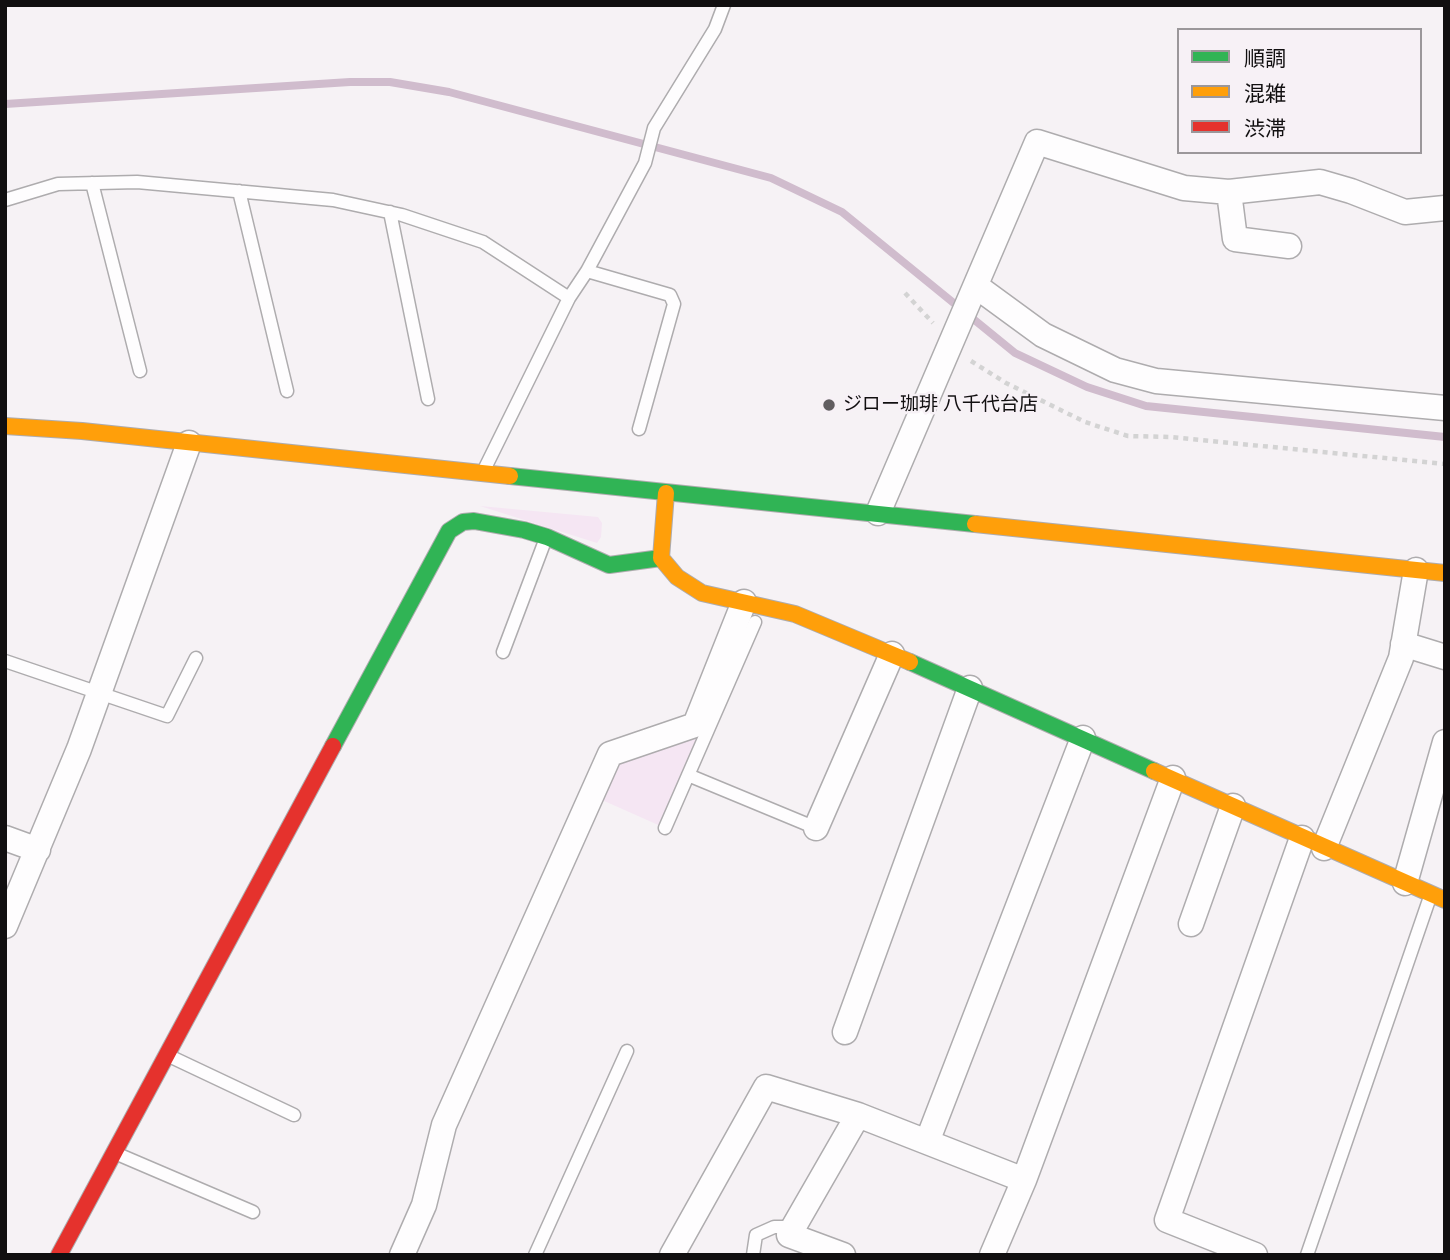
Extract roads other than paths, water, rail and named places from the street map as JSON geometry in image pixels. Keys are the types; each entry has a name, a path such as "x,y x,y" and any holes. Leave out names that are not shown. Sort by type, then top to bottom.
{"street":[{"path":"878,513 945,328 974,292 1037,142 1184,188 1229,192 1320,182 1405,212 1445,208"},
{"path":"1229,192 1235,239 1289,246"},
{"path":"974,292 1043,335 1115,370 1156,381 1445,408"},
{"path":"5,426 82,431 666,494 878,513 1445,573"},
{"path":"5,926 57,806 189,443"},
{"path":"666,494 661,558 677,577 702,593 749,612 795,614 892,654 1438,897"},
{"path":"59,1255 449,531 463,522 474,521 524,530 547,537 609,565 661,558"},
{"path":"1255,1255 1167,1220 1313,843 1401,658 1416,570"},
{"path":"402,1255 424,1205 444,1125 610,754 695,725 749,612"},
{"path":"1403,644 1445,657"},
{"path":"816,828 892,654"},
{"path":"845,1031 970,688"},
{"path":"927,1142 1083,738"},
{"path":"1405,883 1445,742"},
{"path":"992,1255 1024,1180 1174,778"},
{"path":"1191,924 1233,806"},
{"path":"5,838 38,850"},
{"path":"672,1255 766,1087 858,1115 1024,1180"},
{"path":"843,1255 789,1235 858,1115"}],"lane":[{"path":"482,474 569,298 587,271 645,163 654,128 715,29 724,5"},
{"path":"5,200 58,184 137,182 333,200 390,212 483,242 569,298"},
{"path":"92,183 140,371"},
{"path":"239,191 287,391"},
{"path":"390,212 428,399"},
{"path":"587,271 670,295 674,304 639,429"},
{"path":"503,652 547,537"},
{"path":"665,828 688,775 749,612"},
{"path":"5,662 167,716 196,658"},
{"path":"688,775 816,828"},
{"path":"1307,1255 1438,897"},
{"path":"536,1255 627,1051"},
{"path":"166,1055 294,1115"},
{"path":"114,1152 253,1212"},
{"path":"752,1255 756,1235 774,1227 794,1227"}],"waterway":[{"path":"5,104 350,82 390,82 449,92 771,178 842,212 1015,353 1087,387 1146,406 1445,437"}],"place":[{"name":"ジロー珈琲 八千代台店","path":"829,405"}]}
